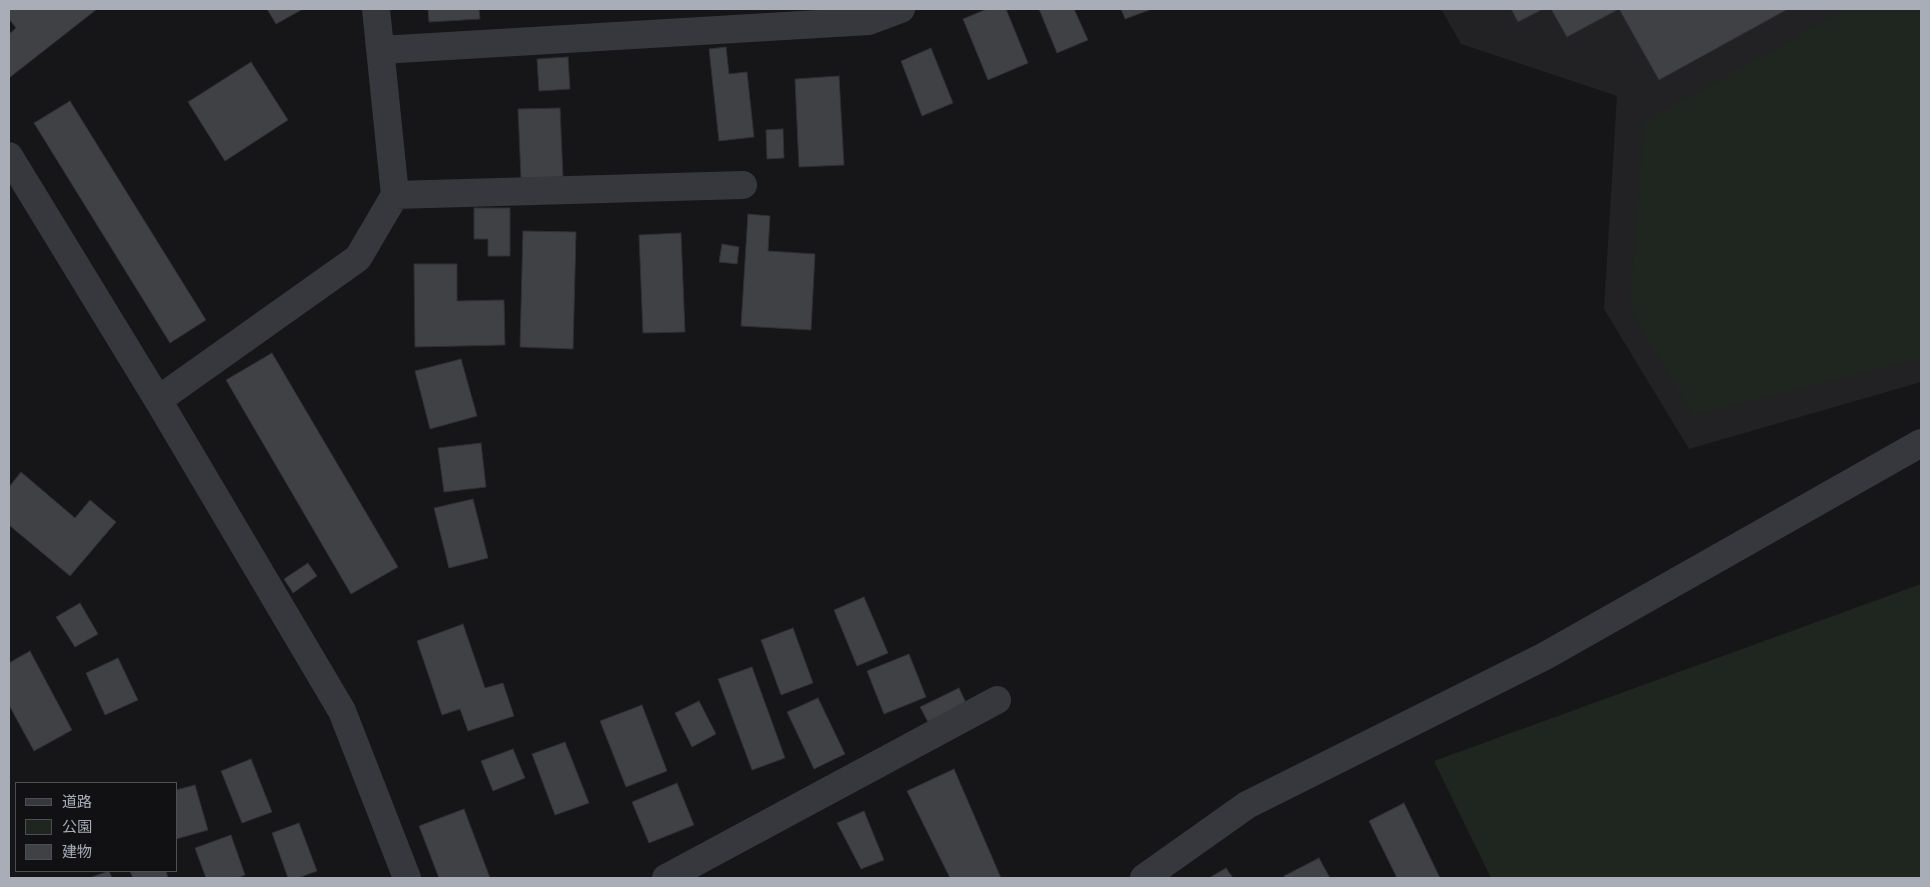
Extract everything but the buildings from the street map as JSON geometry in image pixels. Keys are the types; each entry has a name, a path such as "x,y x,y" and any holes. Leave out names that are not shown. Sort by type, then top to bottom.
{"street":[{"path":"158,400 358,258 395,195 376,9"},
{"path":"381,50 869,21 901,9"},
{"path":"9,156 158,400 342,712 407,878"},
{"path":"395,195 743,186"},
{"path":"1144,878 1247,805 1545,656 1921,443"},
{"path":"666,878 997,700"}],"shaded area":[{"path":"1441,9 1921,9 1921,382 1689,449 1604,309 1617,96 1461,44"}],"green space":[{"path":"1846,9 1921,9 1921,358 1693,415 1630,309 1644,122"},
{"path":"1921,584 1921,878 1491,878 1434,761"}]}
